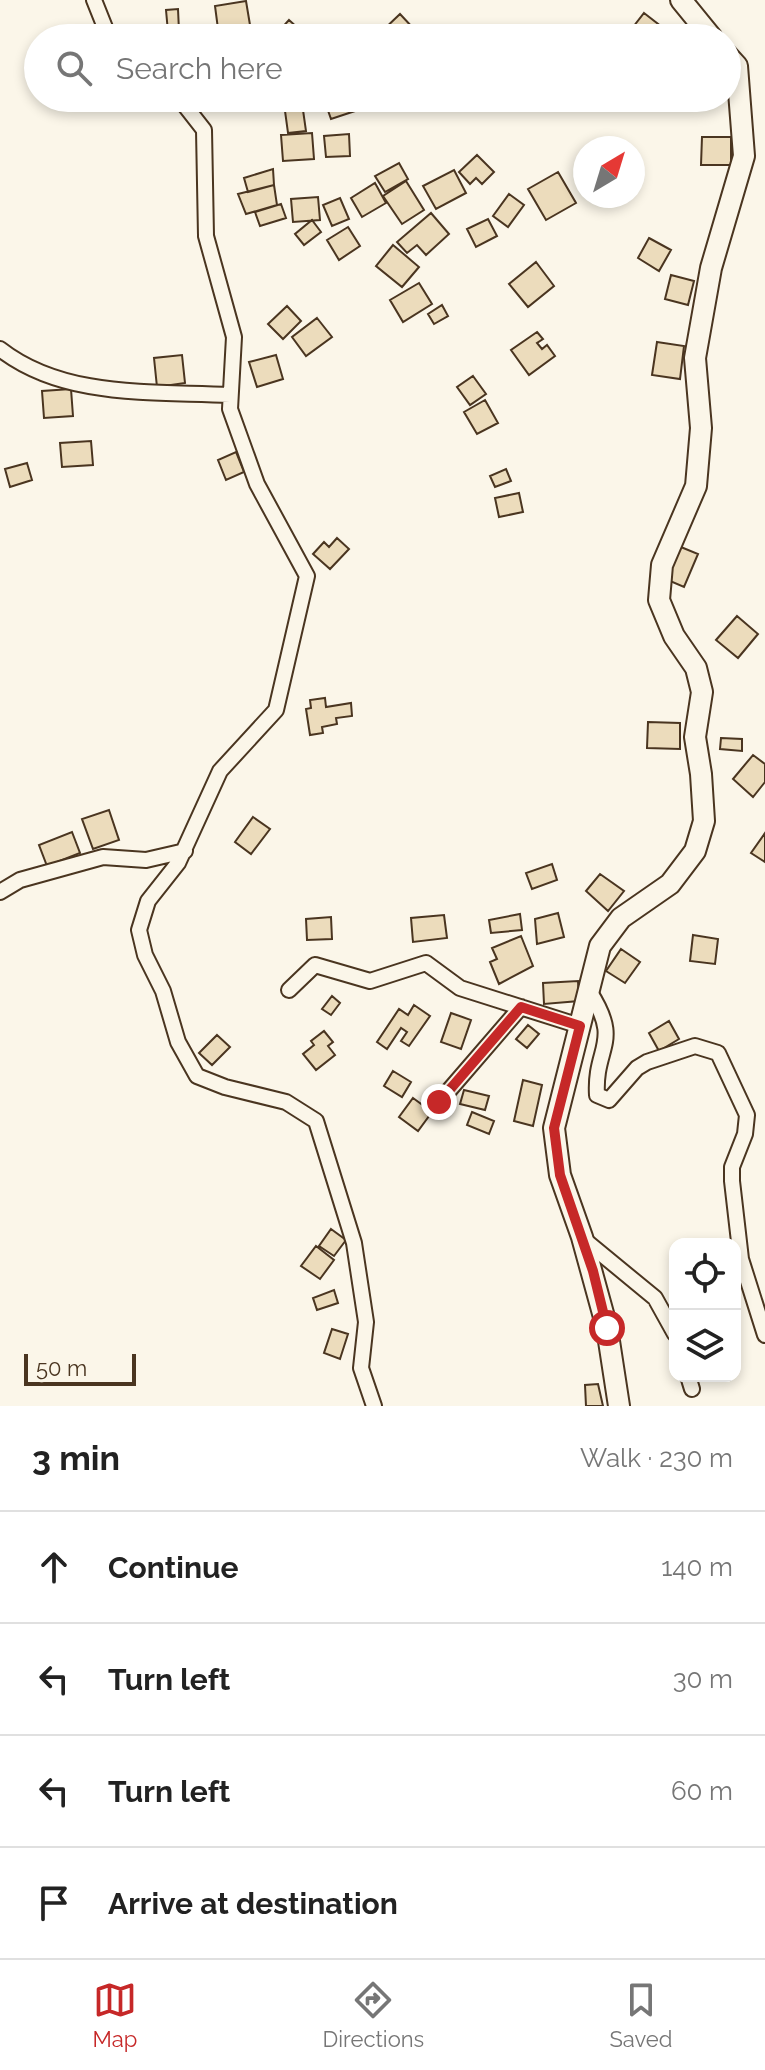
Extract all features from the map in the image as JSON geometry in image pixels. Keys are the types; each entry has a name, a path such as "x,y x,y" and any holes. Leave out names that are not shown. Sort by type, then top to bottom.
{"street":[{"path":"94,0 104,24"},
{"path":"681,0 701,24"},
{"path":"190,112 204,130 206,236 234,337 230,409 246,460 307,576 276,710 220,771 185,851 142,915 139,930 145,955 163,991 178,1042 197,1076 225,1087 286,1102 316,1121 354,1243 366,1322 361,1368 374,1406"},
{"path":"619,1406 607,1328 582,1237 560,1175 554,1128 600,946 621,918 670,884 695,851 704,821 695,737 702,692 696,668 674,636 659,600 662,565 696,486 701,428 695,358 711,268 744,156 741,112"},
{"path":"0,349 15,360 80,387 230,395"},
{"path":"0,892 20,880 103,857 146,860 185,851"},
{"path":"289,990 315,965 370,981 426,963 460,988 580,1026"},
{"path":"589,991 608,1029 596,1081 597,1095 609,1100 637,1068 695,1046 718,1053 729,1072 747,1115 745,1134 732,1167 741,1259 765,1335"},
{"path":"439,1102 521,1007"},
{"path":"582,1237 655,1298 669,1323"}],"building":[{"path":"246,1 250,24 217,24 215,6"},
{"path":"178,9 179,24 167,24 166,10"},
{"path":"644,13 658,24 635,24"},
{"path":"400,14 409,24 390,24"},
{"path":"285,112 303,112 306,131 288,133"},
{"path":"329,112 352,112 331,119"},
{"path":"312,133 314,159 283,161 281,135"},
{"path":"349,134 350,156 326,157 324,136"},
{"path":"702,137 731,137 731,165 701,165"},
{"path":"477,155 494,172 482,184 476,178 470,184 459,172"},
{"path":"399,163 408,179 385,192 375,176"},
{"path":"273,169 274,185 248,192 244,178"},
{"path":"454,170 466,193 436,209 423,186"},
{"path":"558,172 573,198 573,205 546,220 528,189"},
{"path":"406,181 424,210 402,224 383,196"},
{"path":"375,183 386,203 362,217 351,198"},
{"path":"274,185 277,205 246,214 238,194"},
{"path":"509,194 524,205 508,227 493,216"},
{"path":"318,197 320,220 293,222 291,199"},
{"path":"340,198 349,219 332,226 323,205"},
{"path":"281,204 286,218 260,226 255,212"},
{"path":"431,213 449,234 426,255 417,245 407,253 397,242"},
{"path":"488,219 497,236 476,247 467,229"},
{"path":"312,220 321,232 304,245 295,234"},
{"path":"348,227 360,246 339,260 327,240"},
{"path":"649,238 671,250 659,271 638,258"},
{"path":"393,245 419,267 402,287 376,266"},
{"path":"536,262 554,286 528,307 509,284"},
{"path":"671,275 694,281 688,305 665,299"},
{"path":"419,283 432,304 403,322 390,300"},
{"path":"442,305 448,316 434,324 428,314"},
{"path":"287,306 301,321 283,339 268,324"},
{"path":"317,318 332,337 306,356 292,337"},
{"path":"537,332 543,339 537,343 542,349 547,345 555,356 529,375 511,350"},
{"path":"657,342 684,346 680,379 652,375"},
{"path":"182,355 185,383 157,387 154,358"},
{"path":"276,355 283,379 257,387 249,362"},
{"path":"473,376 486,394 470,405 457,387"},
{"path":"71,389 73,416 44,418 42,391"},
{"path":"485,400 498,423 477,434 464,412"},
{"path":"91,441 93,465 62,467 60,443"},
{"path":"236,452 244,472 226,480 218,460"},
{"path":"27,463 32,480 10,487 5,469"},
{"path":"506,469 511,481 495,487 490,476"},
{"path":"519,493 523,512 499,517 495,498"},
{"path":"337,538 349,549 330,569 313,554 324,542 329,547"},
{"path":"676,545 698,554 684,587 663,578"},
{"path":"737,616 758,634 738,658 716,640"},
{"path":"325,698 326,707 351,703 352,716 336,718 337,724 322,727 323,733 310,735 306,709 311,708 310,700"},
{"path":"648,722 680,723 680,749 647,748"},
{"path":"721,738 742,739 742,751 720,749"},
{"path":"753,755 765,764 765,782 753,797 733,779"},
{"path":"109,810 119,840 93,849 82,819"},
{"path":"253,817 270,829 251,854 235,842"},
{"path":"72,832 80,853 47,866 39,845"},
{"path":"765,833 765,862 751,853"},
{"path":"552,864 557,880 532,889 526,873"},
{"path":"600,874 624,891 608,911 586,891"},
{"path":"558,913 564,937 537,944 535,919"},
{"path":"520,914 522,930 491,933 489,920"},
{"path":"444,915 447,938 413,942 411,918"},
{"path":"331,917 332,939 307,940 306,919"},
{"path":"693,935 718,939 715,964 690,961"},
{"path":"521,936 533,966 499,984 490,962 497,959 492,948"},
{"path":"621,949 640,962 625,983 606,971"},
{"path":"578,981 579,1001 544,1004 543,983"},
{"path":"332,996 340,1003 331,1015 322,1009"},
{"path":"414,1005 430,1016 409,1046 401,1041 407,1032 401,1028 387,1049 377,1042 399,1009 408,1015"},
{"path":"451,1013 471,1020 461,1049 441,1042"},
{"path":"669,1021 679,1039 659,1051 649,1033"},
{"path":"528,1025 539,1034 527,1048 516,1039"},
{"path":"324,1031 333,1042 328,1046 335,1055 316,1070 303,1054 314,1045 311,1041"},
{"path":"217,1035 230,1047 212,1065 199,1053"},
{"path":"393,1071 411,1082 402,1097 384,1086"},
{"path":"523,1080 542,1085 533,1126 514,1121"},
{"path":"464,1090 489,1096 485,1110 460,1104"},
{"path":"413,1098 432,1112 418,1131 399,1117"},
{"path":"472,1112 494,1121 489,1134 467,1125"},
{"path":"331,1229 346,1240 334,1256 319,1246"},
{"path":"316,1246 334,1260 320,1279 301,1266"},
{"path":"334,1290 338,1303 317,1310 313,1298"},
{"path":"332,1329 348,1334 340,1359 324,1353"},
{"path":"598,1384 603,1406 586,1406 585,1385"}],"route":[{"path":"439,1102 521,1007 580,1026 554,1128 560,1175 593,1271 607,1328"}]}
